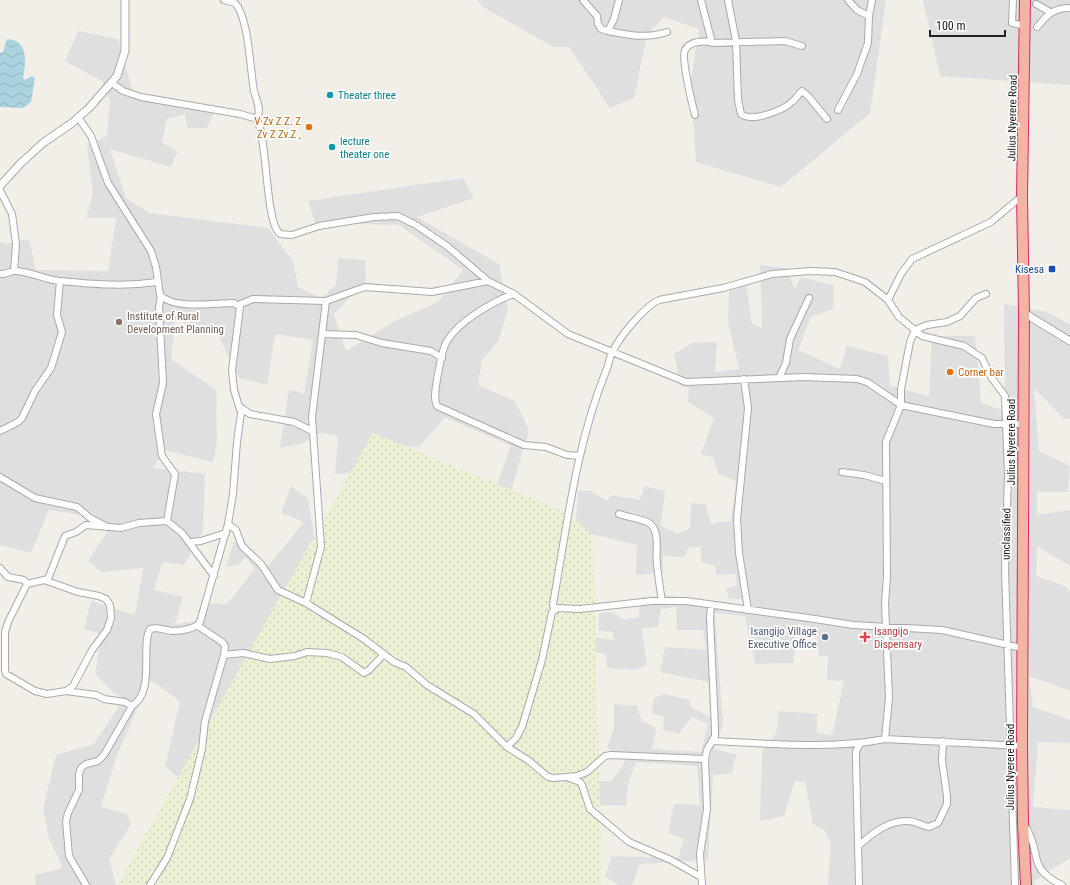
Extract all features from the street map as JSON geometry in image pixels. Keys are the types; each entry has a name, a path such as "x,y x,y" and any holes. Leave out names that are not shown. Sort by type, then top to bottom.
{"highway":[{"name":"Julius Nyerere Road","path":"1025,0 1022,196 1024,314 1022,746 1026,885"}],"street":[{"path":"0,186 16,167 43,143 78,117 112,83 121,69 125,52 125,0"},
{"path":"224,0 235,3 241,12 253,70 254,91 259,107 258,116 255,118"},
{"path":"583,0 597,16 598,24 601,29 633,36 655,36 667,32"},
{"path":"608,31 614,19 620,0"},
{"path":"701,0 711,42"},
{"path":"728,0 736,41 738,100 741,114 748,117 767,115 793,101 802,91 827,119"},
{"path":"848,0 857,10 869,16"},
{"path":"838,110 857,74 868,43 869,16 872,0"},
{"path":"1013,0 1012,24 1025,26"},
{"path":"1036,4 1050,12"},
{"path":"1037,27 1050,12 1060,8 1070,8"},
{"path":"695,115 686,69 685,51 688,46 697,42 736,41 785,41 802,46"},
{"path":"112,83 123,90 141,96 163,99 255,118 258,121 262,141 273,224 280,234 292,235 319,226 374,217 398,216 416,225 447,246 488,281 514,294 568,334 686,382 779,378 857,379 867,382 901,405 964,419 1006,425 1023,424"},
{"path":"78,117 91,136 108,184 151,251 156,267 157,282 161,296 159,307 163,384 156,414 162,456 175,474 168,521"},
{"path":"0,190 12,214 16,244 14,271"},
{"path":"888,300 901,274 912,259 991,222 1022,196"},
{"name":"unclassified","path":"612,351 640,315 652,303 659,300 723,288 772,274 810,270 835,272 865,282 888,300 899,317 922,336 964,346 982,358 991,377 1005,396 1008,475 1005,570 1015,885"},
{"path":"0,274 4,275 14,271 60,281 121,286 157,282"},
{"path":"0,431 18,422 22,418 35,391 51,368 62,332 57,315 60,281"},
{"path":"161,296 178,304 224,303 238,305 253,299 326,301 365,287 432,292 488,281"},
{"path":"514,294 502,298 475,314 447,340 436,390 435,401 437,406 524,445 546,447 567,455 580,456"},
{"path":"885,739 889,698 885,603 887,577 886,442 901,405 901,389 910,342 915,330 927,325 948,322 960,316 976,298 986,294"},
{"path":"779,378 786,363 790,339 809,298"},
{"path":"306,603 321,547 312,417 326,301"},
{"path":"198,626 226,533 233,494 237,442 241,419 240,406 234,390 232,370 241,310 238,305"},
{"path":"1024,314 1070,340"},
{"path":"322,334 356,335 382,343 431,352 442,358"},
{"path":"507,747 522,727 540,667 551,616 554,609 553,604 580,456 593,404 608,367 612,351"},
{"path":"744,379 748,408 737,519 739,553 748,610"},
{"path":"240,406 250,414 294,422 312,431"},
{"path":"842,472 864,475 886,481"},
{"path":"0,476 35,498 77,508 90,518 108,527"},
{"path":"619,514 646,521 653,527 657,542 656,561 662,601"},
{"path":"26,584 48,579 52,572 60,543 64,536 76,532 86,526 121,528 139,523 168,521 190,542 214,576"},
{"path":"228,524 236,530 242,546 261,564 278,590 306,603 364,639 383,655 406,667 427,685 474,714 507,747 548,777 569,778 580,782 590,809 629,842 671,860 701,877"},
{"path":"190,542 201,541 226,533"},
{"path":"0,568 8,577 24,580 26,584"},
{"path":"44,580 78,592 99,596 110,605 111,618 107,630 92,650 73,686 66,691"},
{"path":"26,584 8,622 5,632 6,674 35,691 47,694 66,691 96,695 104,699 126,702 132,706"},
{"path":"554,609 594,608 662,601 686,601 853,625 942,630 1022,648"},
{"path":"702,885 700,854 707,809 705,760 715,729 710,618 711,605"},
{"path":"86,885 69,856 66,821 68,813 79,790 79,774 81,768 86,764 98,761 104,755 132,706 141,696 145,681 148,658 146,645 150,629 156,628 173,631 198,626 222,642 225,646 224,655 205,721 202,749 190,799 167,858 150,885"},
{"path":"224,655 243,653 270,660 295,656 306,652 327,653 342,657 364,673 369,670 383,655"},
{"path":"712,742 816,745 860,744 885,739 943,741 1010,747 1022,746"},
{"path":"858,846 873,833 892,824 907,821 929,827 938,823 946,804 947,796 942,761 943,741"},
{"path":"853,744 856,751 859,885"},
{"path":"856,751 860,744"},
{"path":"569,778 587,772 605,756 611,755 705,760"},
{"path":"1023,822 1029,832 1041,872 1048,878 1062,885"}],"shaded area":[{"path":"477,0 886,0 870,113 781,187 696,162 691,80 699,29 664,17 647,35 634,98 610,108 569,47 553,47 483,7"},
{"path":"923,0 1070,0 1070,85 940,76"},
{"path":"78,31 118,39 133,92 214,114 207,128 187,128 185,114 167,119 162,142 177,152 171,167 110,149 126,198 150,213 268,228 293,261 298,287 321,298 336,285 338,258 365,260 366,281 334,314 346,351 397,320 438,302 463,270 399,225 315,223 308,201 463,178 474,198 417,217 499,264 508,309 498,342 482,360 478,385 515,401 529,430 496,542 479,531 511,446 445,417 419,447 377,445 358,473 335,474 338,436 321,433 301,444 280,448 289,389 304,394 313,340 275,334 267,385 239,378 218,335 175,320 171,359 216,390 217,442 213,462 165,450 153,468 205,474 203,532 184,565 162,562 154,590 183,597 175,624 202,620 211,603 227,604 255,569 245,557 240,564 226,567 234,541 268,566 304,522 281,513 291,486 308,499 316,546 205,798 165,767 180,701 150,680 117,755 101,807 127,814 131,824 109,859 116,885 36,885 35,875 63,868 49,838 43,809 56,755 94,744 124,699 112,691 95,674 102,634 84,629 91,601 135,615 143,568 101,572 88,561 110,528 81,515 49,510 31,553 0,545 0,242 5,244 29,239 36,270 108,271 116,218 86,218 93,194 87,145 107,136 110,101 102,81 65,61"},
{"path":"760,265 786,268 795,289 801,277 834,286 833,309 811,317 798,350 840,369 847,346 888,356 890,386 929,396 932,336 975,336 981,403 1005,411 1004,304 1048,312 1070,325 1070,418 1064,419 1034,388 1039,451 1070,466 1068,492 1037,492 1037,515 1070,510 1070,566 1037,546 1036,576 1065,586 1070,592 1070,691 1029,676 1033,707 1070,720 1070,743 1038,742 1033,807 1070,810 1070,858 1034,881 1035,885 828,885 831,843 824,830 813,824 805,782 795,781 784,816 760,821 762,752 776,733 779,711 817,714 817,733 832,735 844,681 827,680 828,656 819,656 816,629 798,624 793,663 755,664 745,616 715,613 723,725 714,749 736,755 732,773 713,775 708,860 640,864 632,885 618,885 605,876 612,856 678,858 684,839 668,833 674,804 700,805 697,766 636,762 628,784 626,806 599,805 598,781 612,781 626,760 607,748 614,728 614,704 637,706 642,721 656,728 652,749 701,752 708,724 692,717 679,734 663,730 664,716 652,714 654,698 665,694 690,700 691,707 710,717 709,682 660,672 665,647 706,650 703,630 677,630 676,607 661,609 658,627 642,628 647,665 635,670 607,668 606,654 592,652 594,637 614,640 613,632 599,631 599,613 613,612 621,619 638,618 642,597 674,596 744,605 741,599 729,599 726,589 737,585 736,574 716,575 715,565 701,563 701,547 689,547 685,557 663,556 663,573 636,575 637,545 575,530 578,491 591,491 607,501 611,495 640,500 645,486 665,491 661,526 678,534 690,528 691,503 705,504 711,523 731,521 736,481 718,474 712,457 701,454 714,418 688,402 689,388 681,386 674,354 692,343 717,342 715,372 739,369 728,323 729,289 746,284 752,324 762,328"}],"green space":[{"path":"373,433 563,511 593,535 602,885 117,885"}],"water":[{"path":"7,39 14,40 23,48 25,66 23,78 25,80 32,76 35,78 31,102 23,108 0,107 0,53 3,52"}],"place":[{"name":"Theater three","path":"330,95"},
{"name":"V Zv Z Z. Z Zv Z Zv.Z ,","path":"309,127"},
{"name":"lecture theater one","path":"332,147"},
{"name":"Kisesa","path":"1052,269"},
{"name":"Institute of Rural Development Planning","path":"119,322"},
{"name":"Corner bar","path":"950,372"},
{"name":"Isangijo Village Executive Office","path":"825,637"},
{"name":"Isangijo Dispensary","path":"865,637"}]}
